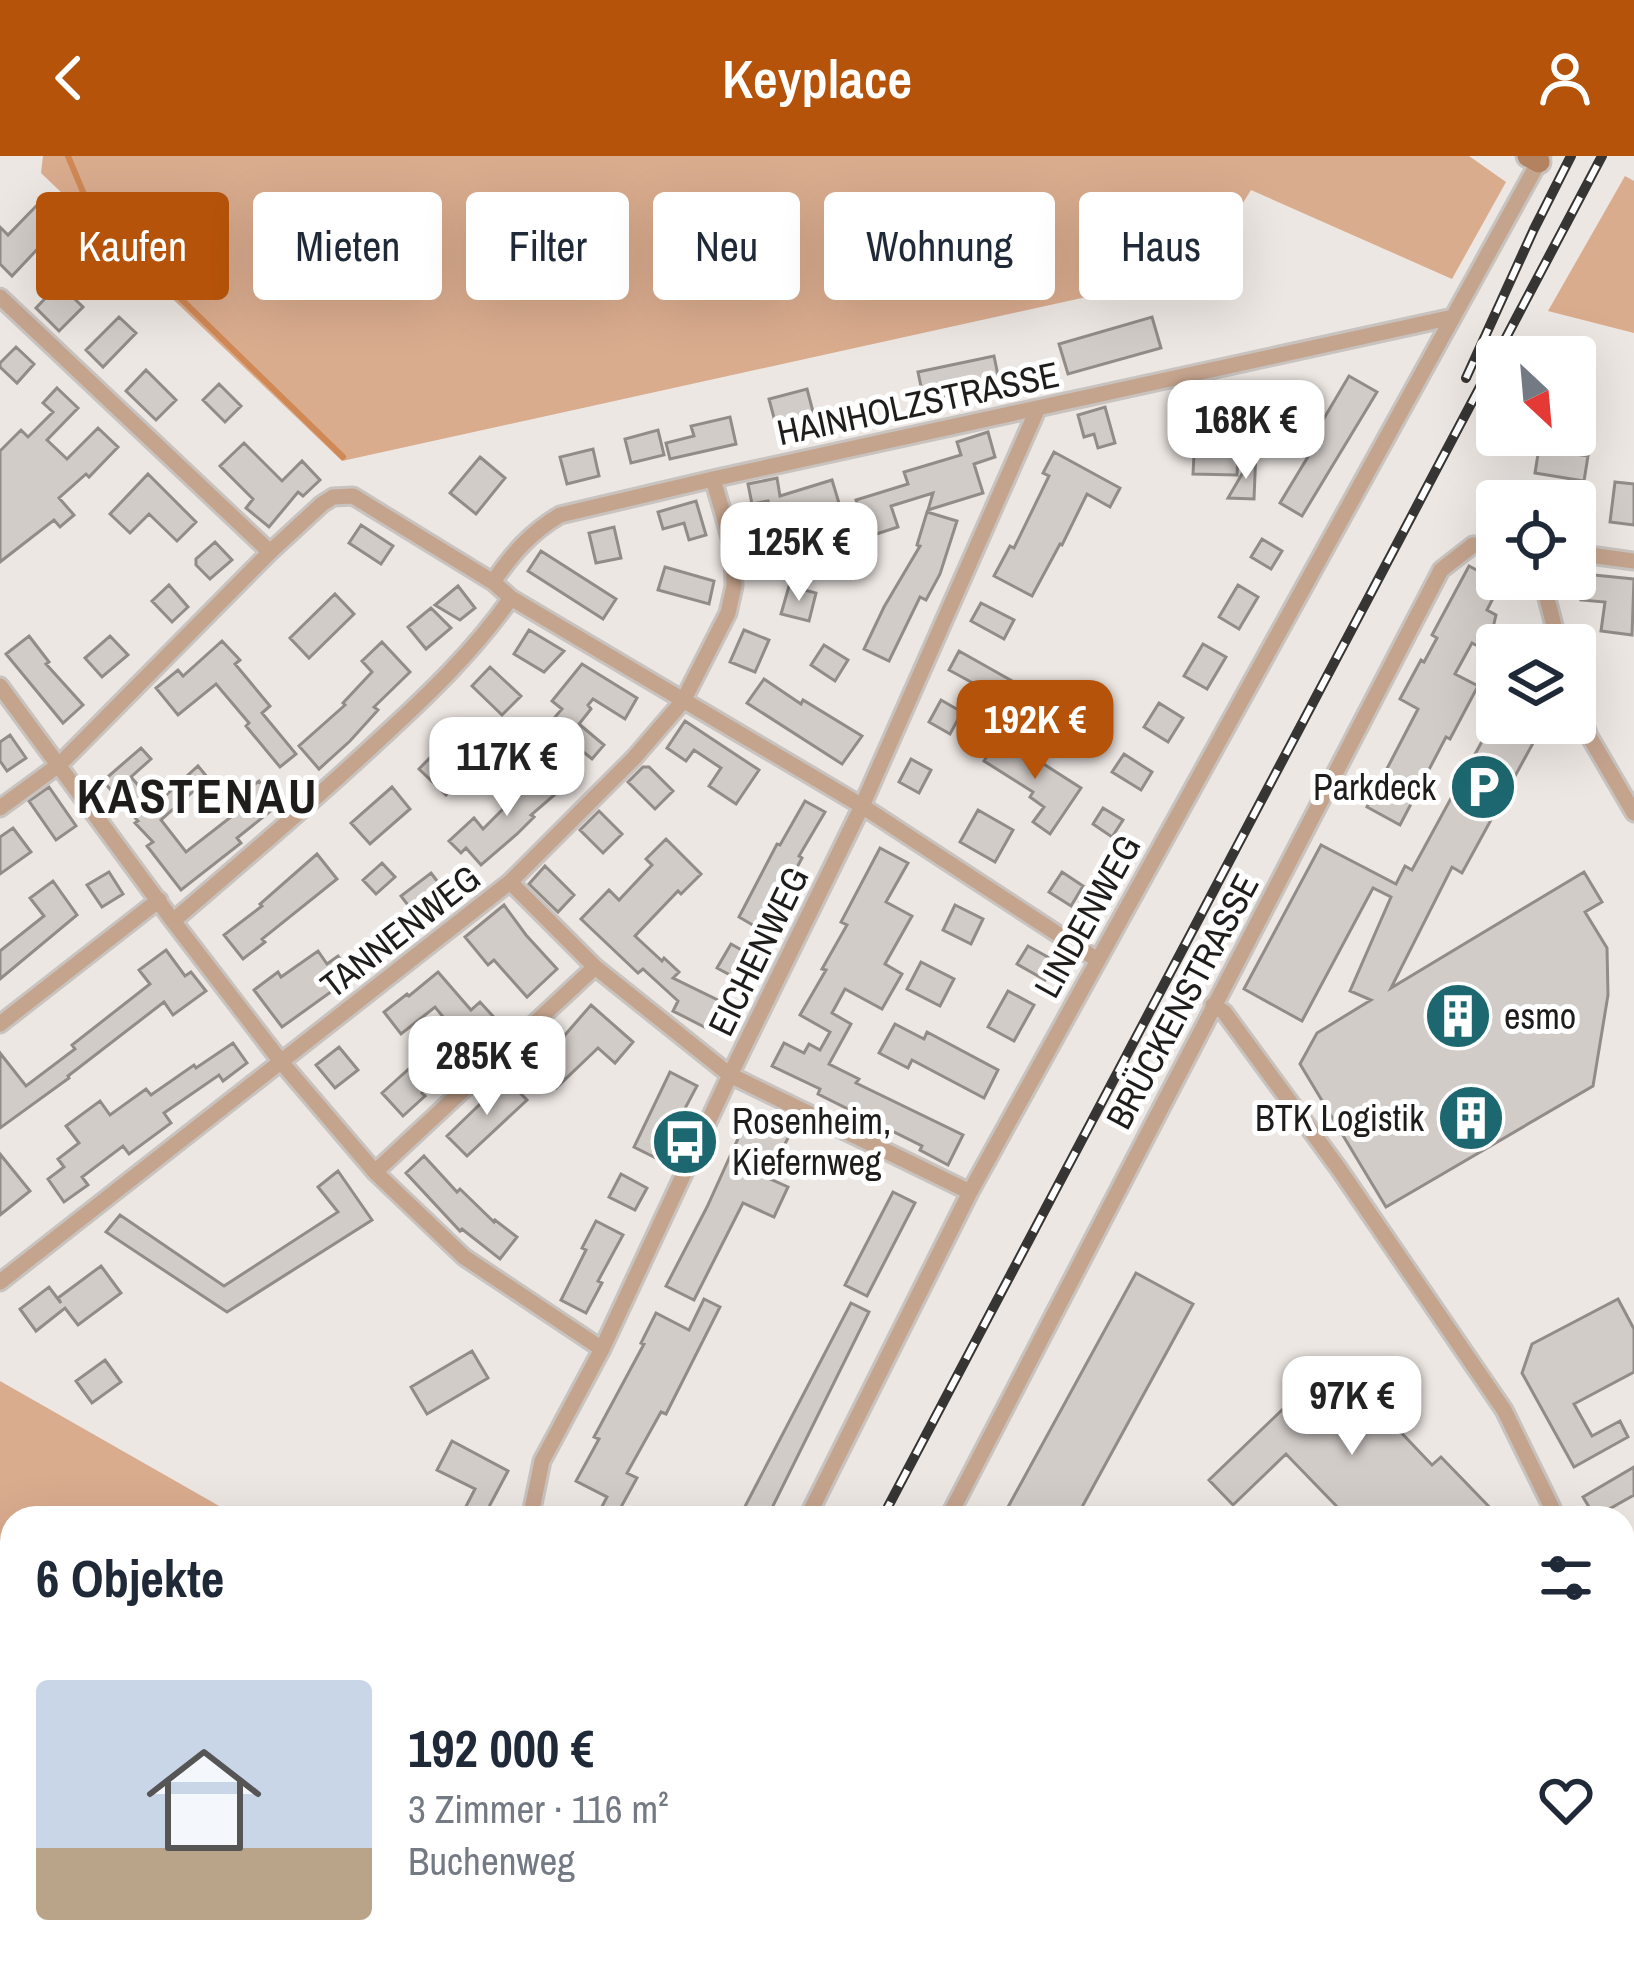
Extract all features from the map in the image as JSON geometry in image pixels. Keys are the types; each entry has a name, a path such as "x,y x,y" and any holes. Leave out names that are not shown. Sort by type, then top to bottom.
{"street":[{"name":"LINDENWEG","path":"813,1506 970,1192 1536,158"},
{"path":"0,297 270,553"},
{"name":"HAINHOLZSTRASSE","path":"494,582 528,538 560,515 1453,317"},
{"name":"EICHENWEG","path":"533,1506 542,1461 602,1349 862,806 1038,408"},
{"name":"TANNENWEG","path":"0,1282 510,883 634,758 682,701 728,613 734,586 733,548 713,479"},
{"path":"0,808 60,764 322,503 353,496 494,582 511,598 862,806 1096,959"},
{"name":"BRÜCKENSTRASSE","path":"954,1506 1442,570 1476,545"},
{"path":"1596,556 1634,561"},
{"path":"173,921 446,678 511,598"},
{"path":"0,686 282,1063 375,1172 464,1257 602,1349"},
{"path":"1594,744 1634,813"},
{"path":"510,883 595,967 730,1075 970,1192"},
{"path":"0,1024 159,900"},
{"path":"375,1172 595,967"},
{"path":"1213,1005 1224,1012 1339,1168 1504,1410 1551,1506"}],"shaded area":[{"path":"43,156 1469,156 1506,182 1452,279 1251,190 1243,203 1243,192 1079,192 1079,299 342,461 174,300 229,300 229,192 61,192 41,173"},
{"path":"1625,176 1634,181 1634,333 1548,311"},
{"path":"0,1381 219,1506 0,1506"}],"building":[{"path":"36,206 36,251 12,276 0,264 0,227 8,235"},
{"path":"44,300 76,300 83,307 59,331 36,308"},
{"path":"119,317 136,333 103,367 86,350"},
{"path":"1152,317 1161,348 1068,374 1059,344"},
{"path":"16,347 34,364 17,383 0,367"},
{"path":"994,356 1000,385 924,401 918,372"},
{"path":"146,370 176,400 156,420 126,391"},
{"path":"1349,376 1377,392 1302,516 1280,503 1312,450 1271,426 1287,399 1323,420"},
{"path":"219,384 241,406 225,422 203,400"},
{"path":"57,388 78,408 47,440 67,459 98,428 118,447 89,477 86,474 59,498 74,515 60,527 54,520 0,562 0,451 21,430 28,437 53,412 43,403"},
{"path":"807,389 816,423 778,433 769,399"},
{"path":"1105,407 1115,443 1098,448 1094,434 1084,437 1078,415"},
{"path":"730,417 736,444 670,459 666,443 694,436 691,426"},
{"path":"658,430 664,455 631,463 625,439"},
{"path":"988,432 995,457 974,464 983,493 928,510 933,493 891,506 898,527 867,537 856,500 908,484 904,472 961,455 957,442"},
{"path":"1195,435 1239,437 1237,475 1193,474"},
{"path":"244,443 282,481 302,461 320,480 303,496 298,492 269,527 246,508 253,499 220,466"},
{"path":"593,449 599,476 567,484 560,457"},
{"path":"1256,450 1254,499 1228,498"},
{"path":"1054,452 1120,488 1110,507 1087,494 1032,596 994,576 1010,546 1014,548 1049,476 1043,473"},
{"path":"1538,456 1588,456 1584,480 1535,473"},
{"path":"480,457 505,478 476,514 450,493"},
{"path":"148,474 196,522 177,541 149,514 130,533 110,514"},
{"path":"777,478 780,496 832,480 842,513 801,525 806,546 779,552 768,501 752,504 748,484"},
{"path":"1615,482 1634,484 1634,525 1610,522"},
{"path":"696,501 706,535 689,540 684,523 663,529 658,512"},
{"path":"927,512 957,521 940,574 926,600 920,597 889,661 864,649 920,546"},
{"path":"361,525 393,546 381,564 349,543"},
{"path":"614,527 621,558 596,563 589,533"},
{"path":"1262,539 1282,551 1271,569 1251,557"},
{"path":"215,542 232,560 210,579 196,559"},
{"path":"541,551 616,599 603,619 528,571"},
{"path":"1469,566 1476,570 1476,600 1492,600 1487,610 1496,615 1494,624 1476,624 1476,645 1472,643 1455,674 1476,685 1476,690 1400,825 1367,807 1418,709 1400,699 1437,638 1432,635"},
{"path":"665,567 714,581 709,604 658,590"},
{"path":"1596,575 1634,579 1632,635 1601,631 1605,602 1581,600 1596,600"},
{"path":"169,585 188,607 172,622 152,601"},
{"path":"1238,585 1258,597 1239,629 1219,617"},
{"path":"458,586 475,608 460,620 435,605"},
{"path":"789,586 816,593 809,621 781,614"},
{"path":"335,594 354,614 309,658 290,638"},
{"path":"981,603 1014,620 1004,639 971,621"},
{"path":"431,608 451,628 426,649 408,627"},
{"path":"529,630 564,651 544,672 514,654"},
{"path":"744,630 769,640 755,672 730,662"},
{"path":"29,636 49,662 46,664 83,705 63,723 6,654"},
{"path":"110,636 128,655 102,677 85,658"},
{"path":"222,641 270,706 262,713 296,754 280,767 216,684 178,715 156,688 178,670 183,676"},
{"path":"382,642 410,672 319,769 299,746 345,705 372,672 362,661"},
{"path":"1203,644 1226,657 1207,689 1184,676"},
{"path":"824,645 848,660 835,681 811,665"},
{"path":"959,651 1014,682 1004,700 949,670"},
{"path":"582,664 637,698 625,719 593,699 588,705 591,709 579,724 604,745 592,759 549,724 562,709 552,701"},
{"path":"490,667 521,696 502,715 472,686"},
{"path":"764,679 862,736 842,764 747,703"},
{"path":"941,700 962,712 950,734 929,722"},
{"path":"1159,703 1183,718 1168,742 1144,727"},
{"path":"685,721 759,770 736,804 709,786 721,768 694,750 686,761 667,748"},
{"path":"462,725 481,745 454,772 461,780 446,795 419,769"},
{"path":"10,735 26,758 7,771 0,761 0,742"},
{"path":"1000,736 1081,788 1050,834 1033,822 1044,807 1030,797 1033,792 984,761"},
{"path":"1481,744 1533,744 1462,873 1452,867 1391,988 1584,872 1602,902 1585,912 1607,948 1608,995 1593,1086 1386,1207 1300,1064 1317,1033 1371,1000 1350,991 1391,897 1373,888 1302,1021 1244,989 1321,845 1396,884 1405,866 1412,870"},
{"path":"141,748 151,759 131,777 155,805 198,766 208,778 161,820 186,852 245,806 238,797 259,781 278,805 237,838 241,843 181,890 147,846 153,842 135,823 138,821 103,781"},
{"path":"1124,754 1152,772 1141,790 1112,772"},
{"path":"911,759 931,770 919,793 899,782"},
{"path":"538,765 560,790 481,865 466,848 461,853 449,841 474,818 483,829 528,784 523,778"},
{"path":"649,767 673,791 655,809 628,782"},
{"path":"49,787 76,826 56,840 29,801"},
{"path":"392,787 410,809 370,844 351,823"},
{"path":"805,801 825,812 763,931 739,917"},
{"path":"1103,808 1123,820 1112,837 1093,824"},
{"path":"978,810 1013,830 995,862 960,842"},
{"path":"599,811 622,834 603,853 580,830"},
{"path":"13,828 31,852 0,874 0,837"},
{"path":"666,839 701,874 635,936 679,972 673,978 732,1007 718,1034 673,1011 678,1001 643,969 638,973 581,919 609,890 619,900 652,865 646,859"},
{"path":"880,848 908,863 886,902 912,916 885,964 902,974 882,1009 845,989 832,1013 851,1024 829,1064 859,1079 856,1083 963,1135 948,1165 920,1150 922,1146 772,1066 784,1043 804,1053 809,1044 820,1050 830,1032 800,1015 826,970 822,969 847,925 841,922"},
{"path":"317,854 337,879 243,959 224,935"},
{"path":"382,863 395,877 376,894 363,880"},
{"path":"545,866 574,895 558,912 529,884"},
{"path":"109,872 123,894 102,907 87,885"},
{"path":"1062,872 1083,886 1071,906 1049,892"},
{"path":"431,873 450,898 420,921 401,896"},
{"path":"53,881 77,915 0,979 0,951 44,916 30,898"},
{"path":"504,905 557,969 527,997 494,960 488,965 465,937"},
{"path":"955,905 983,919 971,944 943,930"},
{"path":"731,944 756,958 743,982 717,968"},
{"path":"1028,946 1055,961 1045,980 1017,964"},
{"path":"166,950 185,976 191,972 206,991 173,1015 164,1002 0,1128 0,1053 26,1086 150,984 139,970"},
{"path":"318,951 327,964 338,956 353,976 282,1027 254,990"},
{"path":"921,962 954,979 940,1006 907,989"},
{"path":"438,972 471,1010 480,1002 502,1026 422,1093 425,1096 403,1116 382,1093 453,1029 435,1007 401,1034 384,1012"},
{"path":"1008,991 1034,1005 1014,1041 988,1027"},
{"path":"591,1005 633,1042 615,1063 598,1048 556,1088 529,1059 552,1037 558,1043"},
{"path":"895,1024 924,1039 927,1032 998,1070 984,1098 912,1060 908,1068 879,1053"},
{"path":"233,1043 247,1063 223,1081 219,1075 164,1113 171,1123 129,1154 123,1146 82,1177 88,1185 64,1202 48,1179 64,1167 58,1159 79,1143 66,1126 100,1101 110,1115 146,1089 151,1095"},
{"path":"339,1047 358,1070 335,1088 316,1065"},
{"path":"670,1072 697,1086 658,1159 634,1147"},
{"path":"506,1079 527,1100 467,1156 447,1136"},
{"path":"751,1110 792,1130 768,1178 788,1187 774,1217 743,1203 694,1300 666,1286"},
{"path":"0,1154 30,1191 0,1215"},
{"path":"424,1156 457,1192 460,1189 517,1237 500,1259 460,1231 406,1173"},
{"path":"338,1171 372,1220 227,1312 106,1232 120,1215 224,1286 338,1212 318,1187"},
{"path":"621,1174 647,1188 635,1210 609,1197"},
{"path":"893,1192 915,1203 867,1296 845,1285"},
{"path":"596,1221 623,1235 586,1313 561,1300"},
{"path":"101,1266 121,1293 78,1325 65,1308 36,1331 20,1309 49,1287 61,1303 58,1298"},
{"path":"1136,1273 1193,1304 1083,1506 1009,1506"},
{"path":"704,1299 720,1307 666,1414 661,1412 627,1473 637,1478 622,1506 602,1506 607,1497 576,1481 599,1439 594,1437 656,1313 689,1330"},
{"path":"1618,1299 1634,1329 1634,1372 1574,1404 1592,1436 1620,1421 1628,1437 1574,1467 1522,1373 1532,1344"},
{"path":"851,1303 869,1312 773,1506 745,1506"},
{"path":"472,1351 488,1378 427,1414 411,1387"},
{"path":"105,1360 121,1382 92,1403 76,1381"},
{"path":"1333,1361 1432,1465 1441,1457 1488,1506 1336,1506 1286,1454 1233,1505 1209,1480"},
{"path":"452,1441 508,1471 489,1506 466,1506 475,1489 437,1470"},
{"path":"1634,1467 1634,1495 1614,1506 1588,1506 1583,1497"}],"waterway":[{"path":"68,156 91,211 343,457"}],"railway":[{"path":"1466,378 1571,156"},
{"path":"888,1506 1602,156"}],"place":[{"name":"Parkdeck","path":"1483,787"},
{"name":"esmo","path":"1458,1016"},
{"name":"BTK Logistik","path":"1471,1118"},
{"name":"Rosenheim, Kiefernweg","path":"685,1142"}],"district":[{"name":"KASTENAU","path":"198,795"}]}
